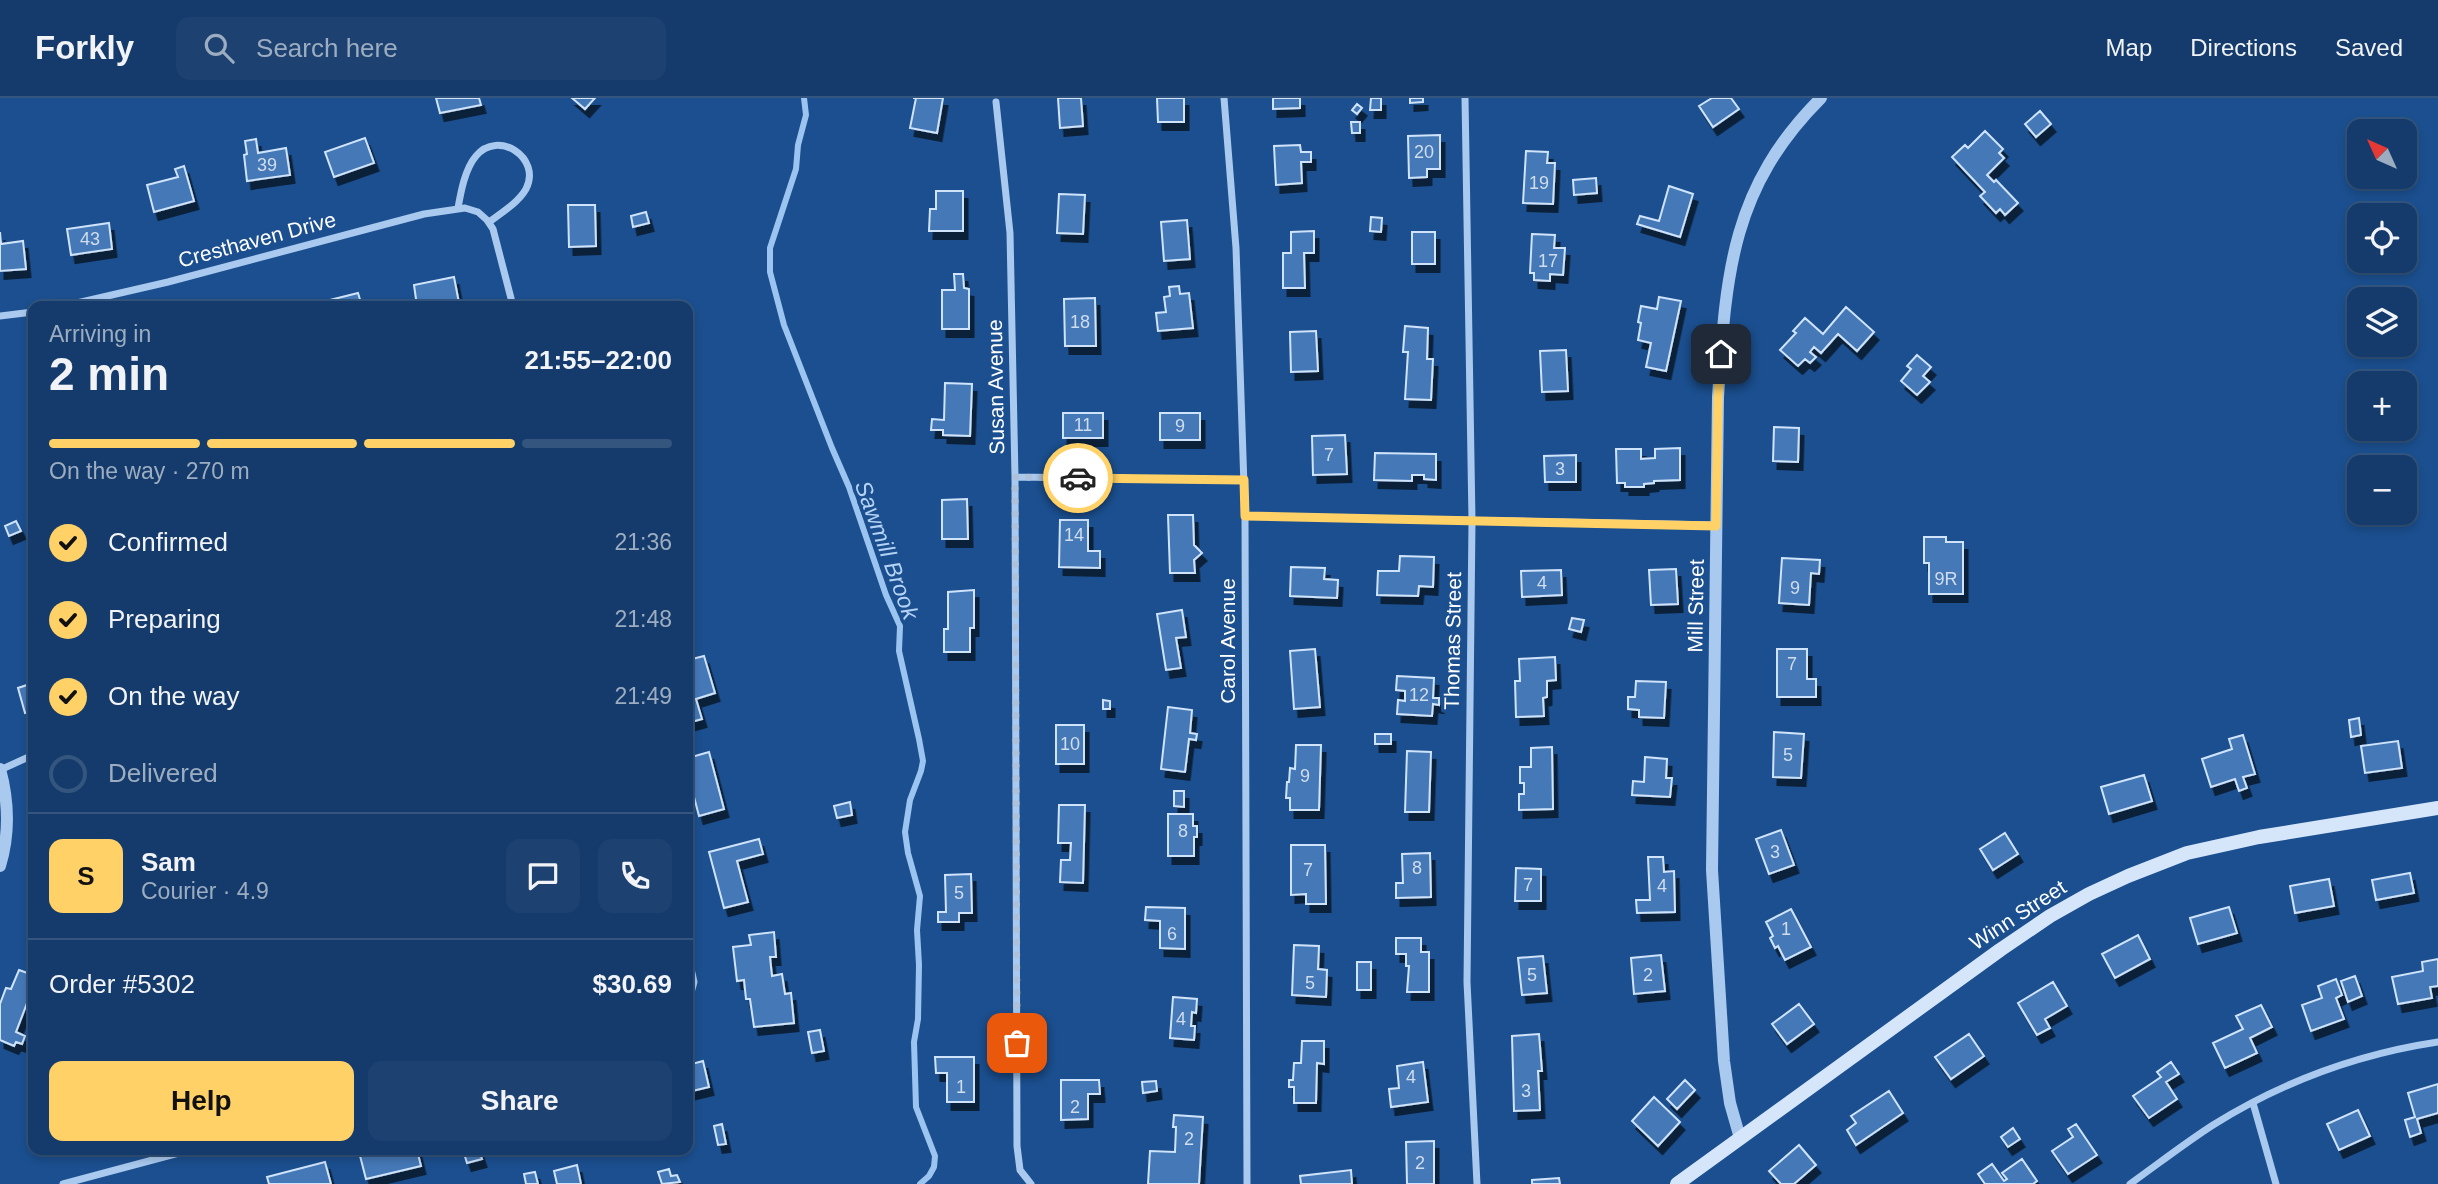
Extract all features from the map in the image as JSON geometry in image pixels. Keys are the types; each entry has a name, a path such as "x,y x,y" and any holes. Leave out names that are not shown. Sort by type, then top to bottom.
{"main road":[{"name":"Winn Street","path":"1677,1184 2026,932 2067,906 2110,884 2169,859 2212,846 2438,808"}],"street":[{"name":"Carol Avenue","path":"1224,98 1236,248 1245,516 1247,1184"},
{"name":"Thomas Street","path":"1465,98 1472,521 1467,970 1477,1184"},
{"name":"Mill Street","path":"1740,1138 1730,1104 1724,1061 1712,870 1718,384 1722,332 1737,237 1750,200 1779,146 1821,98"},
{"name":"Susan Avenue","path":"996,102 1010,233 1015,477 1018,1161 1023,1175 1031,1184"},
{"path":"489,222 527,187 527,164 520,154 510,147 493,146 477,154 468,170 458,208 471,209 489,222 512,301"},
{"name":"Cresthaven Drive","path":"86,301 168,282 400,220 458,208"},
{"path":"0,316 28,313"},
{"path":"1015,477 1244,480"},
{"path":"1245,516 1716,526"},
{"path":"0,866 8,824 0,769 28,757"},
{"path":"2130,1184 2205,1131 2253,1103 2306,1078 2344,1063 2392,1050 2438,1042"},
{"path":"2253,1103 2276,1184"},
{"path":"63,1184 171,1155"}],"building":[{"path":"436,98 479,98 481,105 440,113"},
{"path":"572,98 595,98 585,109"},
{"path":"916,98 943,98 937,133 910,128"},
{"path":"1058,98 1081,98 1083,126 1060,128"},
{"path":"1157,98 1184,98 1184,122 1158,122"},
{"path":"1273,98 1300,98 1300,108 1273,109"},
{"path":"1371,98 1381,98 1381,110 1370,110"},
{"path":"1410,98 1423,98 1423,102 1410,103"},
{"path":"1712,98 1731,98 1739,109 1713,127 1699,106"},
{"path":"1357,104 1362,108 1357,114 1352,110"},
{"path":"2040,111 2051,124 2036,137 2025,124"},
{"path":"1351,122 1360,122 1360,133 1352,133"},
{"path":"1985,131 2003,149 1999,153 2004,158 1987,175 1994,182 1996,180 2018,203 2005,215 2000,209 1996,213 1980,196 1985,192 1952,157 1965,145 1968,148"},
{"path":"1440,135 1440,169 1427,169 1427,177 1409,178 1408,136"},
{"path":"365,138 374,163 334,177 325,152"},
{"path":"256,139 258,153 286,148 290,175 247,181 245,141"},
{"path":"1300,145 1301,152 1311,152 1311,162 1301,162 1302,183 1276,185 1274,146"},
{"path":"1526,151 1548,152 1547,163 1555,163 1553,204 1523,203"},
{"path":"184,166 194,201 154,212 147,185 178,177 175,169"},
{"path":"1596,178 1597,193 1574,195 1573,180"},
{"path":"1669,186 1693,194 1680,237 1637,224 1640,216 1659,221"},
{"path":"936,191 963,191 963,231 929,231 930,209 936,209"},
{"path":"1059,194 1085,195 1083,234 1057,233"},
{"path":"568,205 595,205 596,246 569,247"},
{"path":"646,212 649,223 633,227 631,216"},
{"path":"1371,217 1382,218 1381,232 1370,231"},
{"path":"1187,220 1190,259 1164,261 1161,222"},
{"path":"109,223 112,249 71,255 67,229"},
{"path":"1314,231 1314,253 1304,253 1305,288 1283,288 1283,253 1291,253 1291,232"},
{"path":"0,232 1,244 23,241 26,269 0,271"},
{"path":"1412,232 1435,232 1435,264 1412,264"},
{"path":"1532,234 1555,235 1554,248 1565,248 1563,275 1550,274 1550,281 1534,280 1534,273 1530,273"},
{"path":"954,274 963,274 964,288 969,289 969,329 942,329 942,290 955,290"},
{"path":"454,277 459,301 416,301 414,285"},
{"path":"1179,286 1180,294 1189,293 1193,328 1158,331 1156,313 1166,312 1164,297 1170,296 1169,287"},
{"path":"358,293 360,301 326,301"},
{"path":"1659,297 1681,301 1666,371 1646,367 1651,343 1638,340 1641,306 1657,309"},
{"path":"1095,298 1096,346 1065,346 1064,299"},
{"path":"1846,307 1874,332 1857,351 1838,334 1821,353 1814,347 1810,352 1816,357 1810,363 1805,359 1798,366 1780,350 1796,333 1793,331 1805,318 1823,334"},
{"path":"1405,326 1428,328 1427,359 1433,359 1431,400 1405,399 1408,352 1403,352"},
{"path":"1316,331 1318,371 1291,372 1290,332"},
{"path":"1566,350 1568,391 1542,392 1540,351"},
{"path":"1917,355 1931,367 1923,376 1930,382 1917,395 1901,381 1911,369 1907,366"},
{"path":"945,383 972,384 970,436 943,435 943,430 931,430 932,419 944,420"},
{"path":"1063,413 1103,413 1103,438 1063,438"},
{"path":"1160,413 1200,413 1200,440 1160,440"},
{"path":"1774,427 1799,428 1798,462 1773,461"},
{"path":"1345,435 1347,474 1313,475 1312,436"},
{"path":"1680,448 1680,480 1654,481 1644,484 1644,487 1625,487 1625,483 1617,483 1616,449 1641,449 1641,459 1655,458 1655,449"},
{"path":"1375,453 1436,454 1436,480 1424,479 1424,475 1412,475 1412,481 1374,480"},
{"path":"1576,455 1576,482 1545,482 1544,456"},
{"path":"967,499 968,539 942,539 942,500"},
{"path":"1168,515 1193,515 1194,545 1202,553 1194,560 1195,573 1170,573"},
{"path":"1060,520 1088,520 1088,551 1100,551 1100,568 1059,567"},
{"path":"16,521 21,531 9,536 5,526"},
{"path":"1924,537 1946,537 1946,542 1963,542 1963,594 1929,594 1929,563 1924,563"},
{"path":"1400,556 1434,557 1433,587 1419,586 1418,596 1377,595 1378,571 1399,571"},
{"path":"1782,558 1820,560 1819,574 1811,573 1809,605 1779,603"},
{"path":"1291,567 1325,568 1324,579 1338,580 1337,598 1290,596"},
{"path":"1676,569 1678,604 1651,605 1649,570"},
{"path":"1561,570 1562,595 1522,597 1521,571"},
{"path":"974,590 974,628 970,628 970,652 944,652 944,629 948,629 948,592"},
{"path":"1182,610 1186,637 1176,638 1181,668 1166,670 1157,614"},
{"path":"1572,618 1584,620 1581,632 1569,629"},
{"path":"1315,649 1320,707 1294,709 1290,651"},
{"path":"1777,649 1807,649 1807,679 1816,679 1816,697 1777,697"},
{"path":"704,656 715,693 696,699 702,719 693,722 693,659"},
{"path":"1555,657 1556,680 1547,681 1547,697 1543,698 1544,716 1516,717 1515,681 1520,681 1519,659"},
{"path":"1397,676 1434,678 1433,698 1439,698 1439,705 1433,704 1432,716 1397,714 1398,700 1405,701 1405,691 1396,690"},
{"path":"1636,681 1666,682 1664,718 1639,717 1639,710 1628,709 1628,697 1635,697"},
{"path":"28,685 28,712 25,713 18,688"},
{"path":"1103,700 1110,701 1110,709 1103,709"},
{"path":"1168,707 1192,710 1190,733 1197,734 1196,740 1189,739 1185,772 1161,769"},
{"path":"2359,718 2361,735 2351,737 2349,720"},
{"path":"1056,725 1084,725 1084,764 1056,764"},
{"path":"1774,732 1804,734 1801,778 1773,777"},
{"path":"1375,734 1391,734 1391,744 1375,744"},
{"path":"2243,735 2255,774 2243,777 2247,788 2239,791 2235,779 2211,787 2202,759 2232,749 2229,739"},
{"path":"2398,741 2402,768 2365,773 2361,746"},
{"path":"1296,745 1321,745 1319,810 1290,810 1290,798 1286,798 1287,782 1290,768 1295,769"},
{"path":"1552,747 1553,809 1519,810 1519,794 1524,794 1524,783 1520,783 1520,767 1531,767 1531,748"},
{"path":"1407,751 1431,752 1429,812 1405,812"},
{"path":"709,752 724,809 699,816 693,793 693,757"},
{"path":"1645,757 1667,759 1666,778 1672,778 1670,797 1632,795 1633,781 1644,782"},
{"path":"2144,775 2152,801 2109,814 2101,787"},
{"path":"1174,791 1184,791 1184,807 1174,806"},
{"path":"850,802 852,815 837,818 834,806"},
{"path":"1059,805 1085,805 1083,883 1060,882 1061,860 1070,860 1071,843 1058,843"},
{"path":"1168,814 1193,814 1193,826 1197,826 1194,856 1168,856"},
{"path":"1781,830 1794,865 1769,874 1756,839"},
{"path":"2005,833 2018,854 1993,870 1980,849"},
{"path":"759,839 763,854 737,861 748,902 724,908 709,852"},
{"path":"1291,845 1325,845 1326,904 1306,904 1306,894 1291,895"},
{"path":"1430,853 1431,897 1396,898 1396,883 1403,883 1402,854"},
{"path":"1648,857 1663,857 1664,872 1674,871 1675,912 1637,913 1636,900 1650,900"},
{"path":"1516,868 1541,869 1541,901 1515,901"},
{"path":"2410,873 2414,893 2376,900 2372,880"},
{"path":"971,874 972,913 959,913 959,922 938,922 938,912 946,912 945,875"},
{"path":"2329,879 2334,906 2295,913 2290,886"},
{"path":"1146,907 1185,908 1185,949 1160,948 1160,921 1145,920"},
{"path":"2229,907 2237,933 2198,944 2190,918"},
{"path":"1791,909 1811,947 1785,960 1778,946 1775,948 1770,938 1773,936 1766,922"},
{"path":"774,932 776,957 770,957 772,976 782,974 785,994 791,993 794,1023 754,1027 744,980 737,981 733,947 751,945 749,935"},
{"path":"2138,935 2150,959 2115,978 2102,954"},
{"path":"1396,938 1421,938 1421,952 1429,952 1429,992 1407,992 1409,966 1406,966 1406,954 1396,954"},
{"path":"1294,945 1319,946 1318,969 1327,970 1326,997 1292,995"},
{"path":"1661,955 1665,991 1634,994 1631,958"},
{"path":"1543,956 1547,993 1522,995 1518,958"},
{"path":"2438,959 2438,986 2430,987 2432,998 2398,1004 2392,977 2423,971 2422,962"},
{"path":"1357,962 1371,962 1371,990 1357,990"},
{"path":"19,970 28,973 28,1001 16,1032 25,1036 22,1044 16,1042 14,1046 0,1040 0,1004 6,988 11,989"},
{"path":"2355,976 2362,996 2348,1002 2341,981"},
{"path":"2336,979 2342,995 2336,998 2344,1019 2311,1031 2302,1005 2322,998 2318,986"},
{"path":"2053,982 2067,1006 2045,1019 2050,1028 2037,1035 2018,1003"},
{"path":"1173,997 1197,999 1196,1013 1192,1012 1194,1040 1170,1038"},
{"path":"1799,1004 1814,1024 1787,1044 1772,1024"},
{"path":"2261,1005 2272,1027 2250,1038 2257,1053 2225,1068 2213,1043 2243,1029 2236,1016"},
{"path":"820,1030 824,1051 812,1053 808,1032"},
{"path":"1539,1034 1542,1071 1538,1071 1540,1110 1514,1111 1512,1036"},
{"path":"1969,1034 1984,1056 1951,1079 1935,1057"},
{"path":"1302,1041 1324,1041 1324,1064 1317,1063 1316,1103 1294,1103 1294,1087 1289,1087 1289,1080 1293,1080 1294,1063 1301,1063"},
{"path":"935,1057 974,1057 974,1102 947,1102 947,1073 936,1073"},
{"path":"703,1061 709,1087 693,1091 693,1064"},
{"path":"1423,1062 1428,1102 1391,1107 1389,1089 1399,1088 1397,1066"},
{"path":"2171,1062 2179,1074 2166,1082 2177,1099 2149,1118 2133,1096 2161,1077 2157,1072"},
{"path":"1061,1080 1099,1080 1100,1094 1088,1094 1088,1119 1061,1120"},
{"path":"1685,1080 1695,1090 1677,1109 1667,1099"},
{"path":"1156,1081 1157,1091 1143,1093 1142,1082"},
{"path":"2438,1084 2438,1113 2417,1119 2421,1133 2410,1137 2405,1120 2415,1117 2408,1093"},
{"path":"1889,1091 1903,1113 1856,1145 1847,1130 1856,1123 1851,1116"},
{"path":"1654,1097 1680,1122 1658,1146 1632,1121"},
{"path":"2358,1110 2370,1136 2339,1150 2327,1124"},
{"path":"1174,1115 1203,1117 1199,1184 1148,1184 1150,1151 1175,1152"},
{"path":"722,1124 726,1144 718,1145 714,1126"},
{"path":"2076,1124 2097,1155 2068,1174 2052,1151 2073,1137 2068,1129"},
{"path":"2013,1128 2020,1139 2008,1147 2001,1137"},
{"path":"1434,1141 1434,1184 1407,1184 1406,1142"},
{"path":"1799,1145 1816,1165 1794,1184 1781,1184 1769,1171"},
{"path":"360,1155 418,1155 421,1166 366,1179"},
{"path":"465,1155 481,1155 482,1159 467,1163"},
{"path":"2022,1159 2037,1181 2033,1184 1985,1184 1978,1174 1992,1164 2004,1181 2007,1179 2002,1173"},
{"path":"325,1162 331,1184 269,1184 267,1177"},
{"path":"577,1165 581,1184 557,1184 554,1171"},
{"path":"669,1169 671,1176 677,1175 680,1182 662,1184 658,1172"},
{"path":"1351,1170 1352,1184 1301,1184 1300,1176"},
{"path":"535,1172 538,1184 526,1184 524,1174"},
{"path":"1559,1178 1560,1184 1532,1184 1532,1180"}],"waterway":[{"name":"Sawmill Brook","path":"804,98 806,115 798,145 796,169 770,248 770,272 784,325 849,487 886,595 900,626 899,651 923,761 910,800 905,832 920,896 917,930 918,1019 914,1042 916,1107 935,1156 934,1167 920,1184"}],"way so far":[{"path":"1017,1043 1015,477 1078,478"}],"route":[{"path":"1078,478 1244,480 1245,516 1716,526 1721,354"}]}
